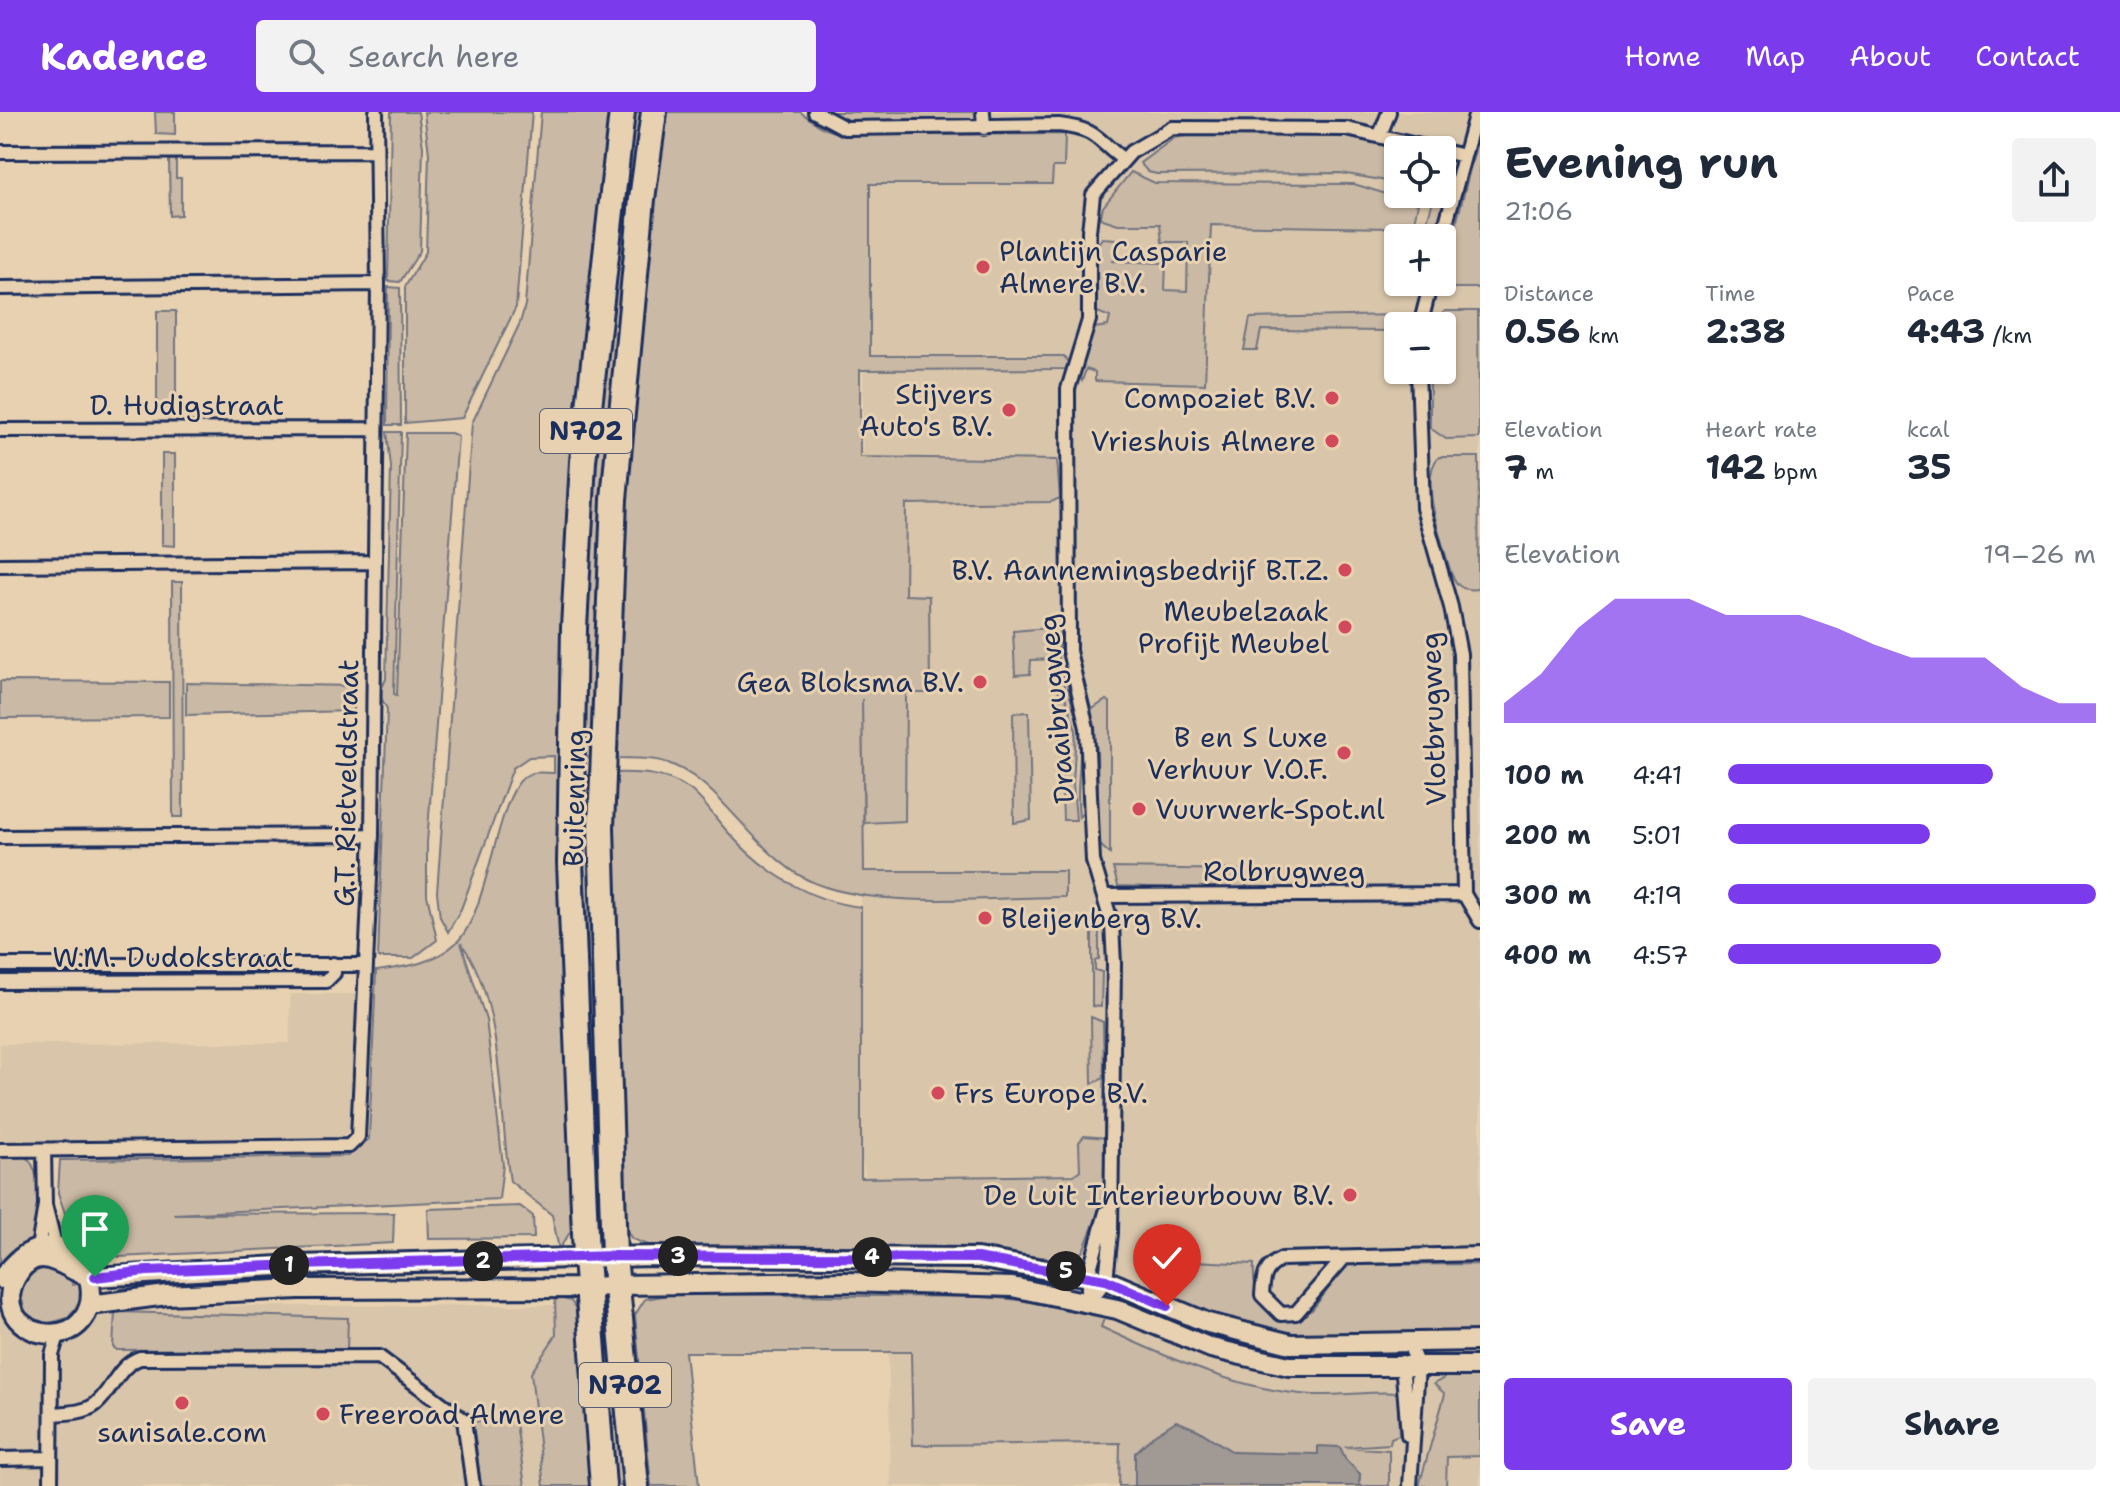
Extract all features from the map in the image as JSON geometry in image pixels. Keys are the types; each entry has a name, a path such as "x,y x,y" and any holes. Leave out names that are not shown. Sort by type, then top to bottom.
{"highway":[{"name":"Buitenring","path":"603,1486 586,1258 570,862 583,461 622,112"},
{"name":"Buitenring","path":"636,1486 614,1256 601,827 614,499 642,199 654,112"}],"main road":[{"path":"44,1252 23,1267 14,1280 6,1310 26,1326 52,1333 81,1319 90,1305 88,1274"},
{"path":"0,1279 21,1257 44,1252 79,1275 614,1256 977,1258 1097,1278 1208,1323 1291,1344 1480,1341"},
{"path":"90,1305 167,1295 299,1289 588,1288 846,1282 977,1285 1035,1290 1088,1303 1132,1315 1211,1348 1289,1366 1480,1366"}],"street":[{"name":"G.T. Rietveldstraat","path":"0,1150 349,1146 358,1137 372,835 378,284 376,112"},
{"path":"815,112 845,128 1059,125 1085,128 1107,142 1124,160"},
{"path":"983,112 984,128"},
{"path":"1380,135 1389,112"},
{"path":"1446,224 1476,112"},
{"name":"Draaibrugweg","path":"1088,1303 1097,1278 1113,1187 1114,964 1105,896 1098,884 1093,861 1087,728 1069,651 1067,419 1069,384 1089,320 1089,231 1093,195 1124,160 1154,137 1172,128 1347,129 1464,156"},
{"path":"0,152 376,151"},
{"path":"0,288 378,284"},
{"name":"Vlotbrugweg","path":"1419,384 1423,508 1451,607 1460,654 1464,894 1480,921"},
{"name":"D. Hudigstraat","path":"0,430 375,429"},
{"path":"0,565 374,562"},
{"path":"0,837 372,835"},
{"name":"Rolbrugweg","path":"1105,896 1464,894"},
{"name":"W.M. Dudokstraat","path":"0,982 326,981 334,973 333,964"},
{"name":"W.M. Dudokstraat","path":"0,965 366,965"},
{"path":"44,1150 44,1252"},
{"name":"Draaibrugweg","path":"1097,1278 1113,1187"},
{"path":"1343,1259 1296,1313 1281,1314 1262,1295 1263,1277 1270,1264 1282,1259 1480,1254"},
{"path":"51,1486 52,1333"},
{"path":"1409,1344 1410,1486"},
{"path":"52,1414 79,1411 96,1404 131,1361 140,1358 379,1357 464,1420 473,1486"},
{"path":"0,1459 51,1458"}],"shaded area":[{"path":"155,112 175,112 175,135 156,134"},
{"path":"391,112 418,112 423,147 420,251 400,282 388,281"},
{"path":"424,112 532,112 516,307 462,418 405,423 405,287 426,252 429,154"},
{"path":"541,112 616,112 561,954 571,1231 559,1249 552,1215 510,1181 493,1026 486,995 461,943 486,1020 503,1165 499,1199 173,1214 394,1213 393,1243 119,1257 77,1229 76,1219 67,1219 58,1193 60,1160 348,1156 369,1139 376,971 428,960 456,943 476,908 514,790 527,775 554,773 554,756 529,757 513,768 461,909 448,932 440,917 437,892 472,423 520,323 525,305"},
{"path":"631,112 649,112 598,758 580,757 595,465"},
{"path":"663,112 800,112 823,128 844,135 1065,134 1064,167 1053,167 1052,184 870,184 870,356 1064,356 1072,369 860,370 860,457 1057,460 1060,498 1051,502 906,504 905,595 929,596 930,693 906,693 905,821 864,823 862,699 864,871 1065,871 1065,897 896,899 832,889 806,879 786,866 700,781 681,769 655,760 613,758 623,511"},
{"path":"826,112 979,112 979,124 849,123"},
{"path":"867,112 1480,112 1480,1486 891,1486 887,1281 861,1154 861,543"},
{"path":"1480,130 1480,288 1456,288 1456,225"},
{"path":"1193,135 1338,135 1384,145 1384,181 1341,173 1148,172 1140,163 1174,138"},
{"path":"169,160 176,160 176,178 181,178 181,215 170,216"},
{"path":"1131,172 1155,183 1354,184 1384,193 1384,208 1417,208 1413,224 1384,224 1384,228 1211,225 1205,384 1095,381 1095,372 1086,369 1082,381 1079,376 1094,328 1108,326 1110,317 1095,311 1095,248 1102,238 1116,239 1117,258 1113,261 1166,263 1165,290 1187,291 1188,242 1162,242 1160,224 1118,224 1100,218 1103,207"},
{"path":"1431,208 1445,208 1440,224 1426,224"},
{"path":"388,287 400,288 401,425 387,425"},
{"path":"157,311 176,311 176,408 157,408"},
{"path":"1478,311 1479,438 1446,439 1430,428 1430,384 1456,384 1456,312 1444,312"},
{"path":"1384,315 1384,331 1261,330 1257,350 1244,350 1250,318"},
{"path":"387,432 401,432 394,694 397,695 406,433 451,433 458,436 427,843 427,895 437,940 413,958 378,958 387,709 379,694 386,679 391,467"},
{"path":"162,454 175,454 175,546 162,545"},
{"path":"1439,457 1479,457 1478,589 1464,589 1456,582 1443,547 1431,496 1433,467"},
{"path":"172,582 182,582 183,817 173,817"},
{"path":"1060,627 1058,659 1031,660 1030,674 1015,675 1013,631"},
{"path":"1062,670 1066,699 1076,730 1073,784 1076,820 1063,820 1058,673"},
{"path":"1066,673 1082,720 1086,810 1079,817 1080,735"},
{"path":"0,681 169,682 169,717 0,718"},
{"path":"186,683 354,686 354,711 186,715"},
{"path":"1106,700 1110,702 1110,854 1099,844 1097,751 1091,710"},
{"path":"1029,712 1031,820 1014,823 1013,713"},
{"path":"612,773 652,775 680,784 699,798 754,858 786,881 822,898 861,907 861,1178 1074,1175 1080,1170 1079,1142 1084,1136 1108,1138 1102,1203 1083,1251 1070,1260 974,1250 651,1246 632,1239 624,1226 613,943"},
{"path":"597,774 605,1233 598,1215 579,791 580,775"},
{"path":"1113,868 1245,870 1247,890 1118,886"},
{"path":"1092,923 1099,928 1099,959 1095,961 1095,970 1102,972 1101,1007 1092,1006"},
{"path":"290,994 372,994 365,1120 340,1137 0,1141 0,1044 290,1043"},
{"path":"1091,1017 1103,1022 1104,1078 1092,1084"},
{"path":"0,1156 22,1156 31,1162 37,1183 38,1209 31,1240 0,1271"},
{"path":"520,1206 533,1216 534,1238 429,1239 428,1209"},
{"path":"1173,1260 1254,1264 1255,1287 1262,1301 1297,1317 1312,1310 1347,1265 1480,1264 1480,1332 1302,1335 1206,1314 1159,1291"},
{"path":"49,1266 68,1276 73,1285 83,1283 83,1298 68,1318 46,1324 26,1314 20,1293 30,1274"},
{"path":"342,1272 262,1285 120,1289 200,1279"},
{"path":"1128,1292 1225,1331 1387,1349 1388,1360 1282,1357 1221,1343 1124,1304"},
{"path":"675,1294 984,1297 1073,1304 1105,1316 1101,1327 1177,1361 1231,1380 1313,1395 1398,1393 1399,1435 1391,1438 1390,1444 1345,1447 1389,1450 1389,1486 1359,1486 1360,1474 1332,1457 1230,1451 1198,1430 1135,1453 1135,1486 1119,1486 1120,1443 913,1445 911,1352 685,1352 699,1486 651,1486 635,1315 645,1299"},
{"path":"555,1297 571,1301 581,1317 595,1486 544,1486 531,1373 556,1335"},
{"path":"604,1304 608,1310 624,1486 611,1486 598,1306"},
{"path":"578,1305 587,1486 0,1486 0,1307"},
{"path":"115,1312 348,1318 347,1349 117,1350 113,1347"},
{"path":"1451,1374 1480,1374 1480,1456 1447,1457 1446,1486 1419,1486 1445,1394 1434,1384"},
{"path":"515,1416 525,1486 481,1486 473,1422"},
{"path":"1176,1421 1198,1430 1233,1452 1318,1454 1318,1446 1340,1447 1346,1460 1360,1474 1359,1486 1135,1486 1135,1453 1154,1435"}],"place":[{"name":"Plantijn Casparie Almere B.V.","path":"983,267"},
{"name":"Compoziet B.V.","path":"1332,398"},
{"name":"Stijvers Auto's B.V.","path":"1009,410"},
{"name":"Vrieshuis Almere","path":"1332,441"},
{"name":"B.V. Aannemingsbedrijf B.T.Z.","path":"1345,570"},
{"name":"Meubelzaak Profijt Meubel","path":"1345,627"},
{"name":"Gea Bloksma B.V.","path":"980,682"},
{"name":"B en S Luxe Verhuur V.O.F.","path":"1344,753"},
{"name":"Vuurwerk-Spot.nl","path":"1139,809"},
{"name":"Bleijenberg B.V.","path":"985,918"},
{"name":"Frs Europe B.V.","path":"938,1093"},
{"name":"De Luit Interieurbouw B.V.","path":"1350,1195"},
{"name":"sanisale.com","path":"182,1403"},
{"name":"Freeroad Almere","path":"323,1414"}],"route":[{"path":"95,1277 136,1275 147,1271 614,1256 977,1258 1106,1280 1139,1291 1167,1306"}]}
